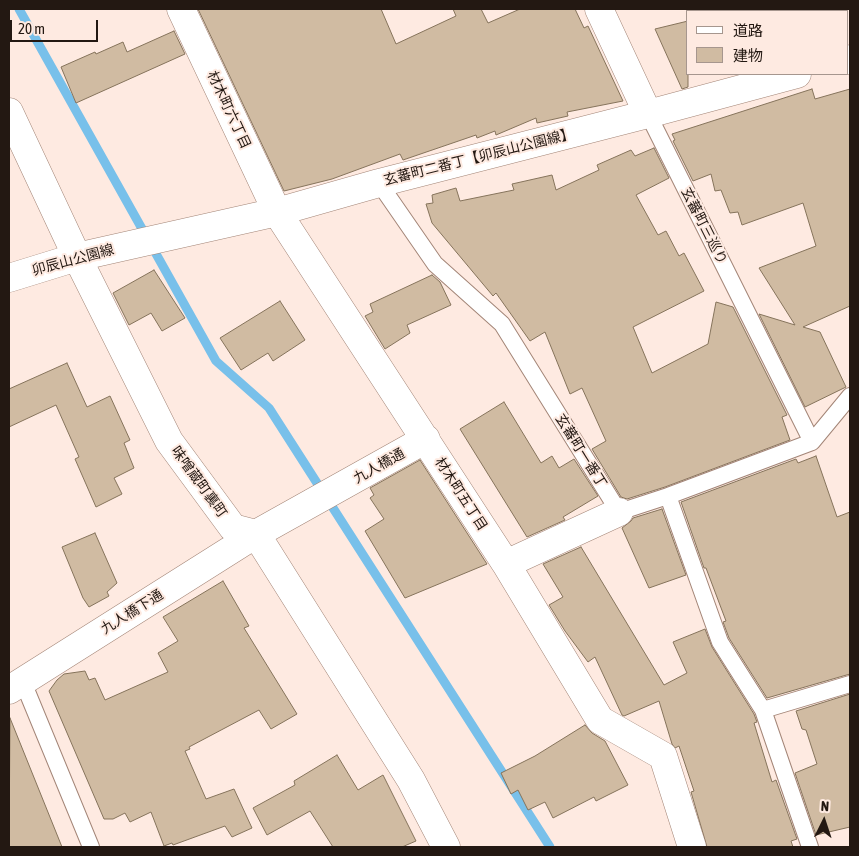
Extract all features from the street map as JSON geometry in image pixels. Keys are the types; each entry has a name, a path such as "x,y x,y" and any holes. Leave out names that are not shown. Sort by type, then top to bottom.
{"street":[{"name":"材木町六丁目","path":"181,9 277,212"},
{"name":"玄蕃町三巡り","path":"599,9 648,114"},
{"name":"玄蕃町二番丁【卯辰山公園線】","path":"150,240 277,212 379,183 793,75"},
{"name":"味噌蔵町裏町","path":"9,112 77,257 169,441 233,528 256,534"},
{"name":"材木町五丁目","path":"277,212 506,564 600,720 663,756 692,847"},
{"name":"卯辰山公園線","path":"9,278 77,257 150,240"},
{"name":"九人橋通","path":"256,534 426,439"},
{"path":"506,564 619,512"},
{"path":"256,534 410,780 446,847"},
{"name":"九人橋下通","path":"16,686 256,534"}],"lane":[{"name":"玄蕃町三巡り","path":"648,114 812,442"},
{"name":"玄蕃町一番丁","path":"379,183 435,264 502,324 619,512"},
{"path":"619,512 668,496 812,442 850,396"},
{"path":"668,496 720,642 764,710 810,847"},
{"path":"764,710 850,684"},
{"path":"16,686 91,847"}],"building":[{"path":"198,9 381,9 396,44 456,16 453,9 481,9 488,23 520,9 575,9 584,28 588,26 623,101 567,112 568,116 537,123 536,118 496,135 495,131 477,138 476,135 403,160 400,154 332,179 284,191"},
{"path":"686,21 686,75 688,75 688,87 682,89 655,29"},
{"path":"174,31 185,54 76,103 61,67 123,42 127,52"},
{"path":"812,89 815,99 850,89 850,306 803,327 820,332 846,387 805,407 759,314 795,325 759,268 816,246 803,203 742,225 738,212 730,213 721,190 715,191 711,174 693,181 673,141 675,140 672,134"},
{"path":"654,148 669,178 636,195 658,235 666,231 679,256 684,253 704,291 633,327 652,373 708,344 716,302 733,307 787,415 782,417 790,440 665,487 627,499 621,497 592,449 606,441 582,388 570,394 545,332 530,341 496,293 493,296 432,223 426,204 433,203 432,195 456,188 460,201 514,190 512,184 552,175 556,190 599,170 597,165 631,150 635,156"},
{"path":"154,270 185,318 162,331 151,313 129,325 113,293"},
{"path":"432,275 440,282 451,305 407,325 410,333 385,349 365,316 373,312 370,304"},
{"path":"280,301 305,340 273,361 268,353 241,370 220,338"},
{"path":"67,363 87,407 110,396 130,440 124,443 134,468 114,478 122,494 96,507 75,459 79,457 56,405 9,427 9,389"},
{"path":"504,402 541,463 552,456 559,468 574,459 598,496 563,517 565,520 527,537 460,429"},
{"path":"816,456 837,517 850,512 850,674 767,698 729,638 723,622 726,621 706,568 704,568 681,502 796,459 798,463"},
{"path":"420,460 487,564 405,598 365,531 384,519 370,498 374,495 370,488"},
{"path":"662,509 686,575 649,588 622,528 633,518"},
{"path":"95,533 117,583 107,592 109,596 89,607 83,598 62,547"},
{"path":"581,547 664,685 687,673 673,642 705,629 712,647 754,714 757,722 754,723 772,782 776,780 797,839 791,841 793,847 707,847 691,792 694,791 679,746 675,748 672,744 659,701 624,716 622,715 595,657 588,662 549,605 563,597 543,564"},
{"path":"223,581 249,626 244,628 297,714 271,729 259,710 189,747 190,749 185,751 206,799 234,789 252,828 232,837 225,826 173,845 172,843 164,846 151,812 130,822 125,813 113,819 104,819 49,691 64,674 85,671 89,680 95,678 105,700 168,672 158,653 178,641 163,617"},
{"path":"850,694 850,827 816,835 795,773 817,764 806,730 802,729 796,711"},
{"path":"10,718 62,847 9,847"},
{"path":"585,725 592,733 605,741 628,785 596,801 594,797 553,818 545,802 528,810 518,790 511,794 501,773 535,756"},
{"path":"337,755 358,790 383,775 416,841 402,847 333,847 310,811 267,835 253,808 295,785 294,781"}],"waterway":[{"path":"19,9 216,361 269,408 550,847"}]}
